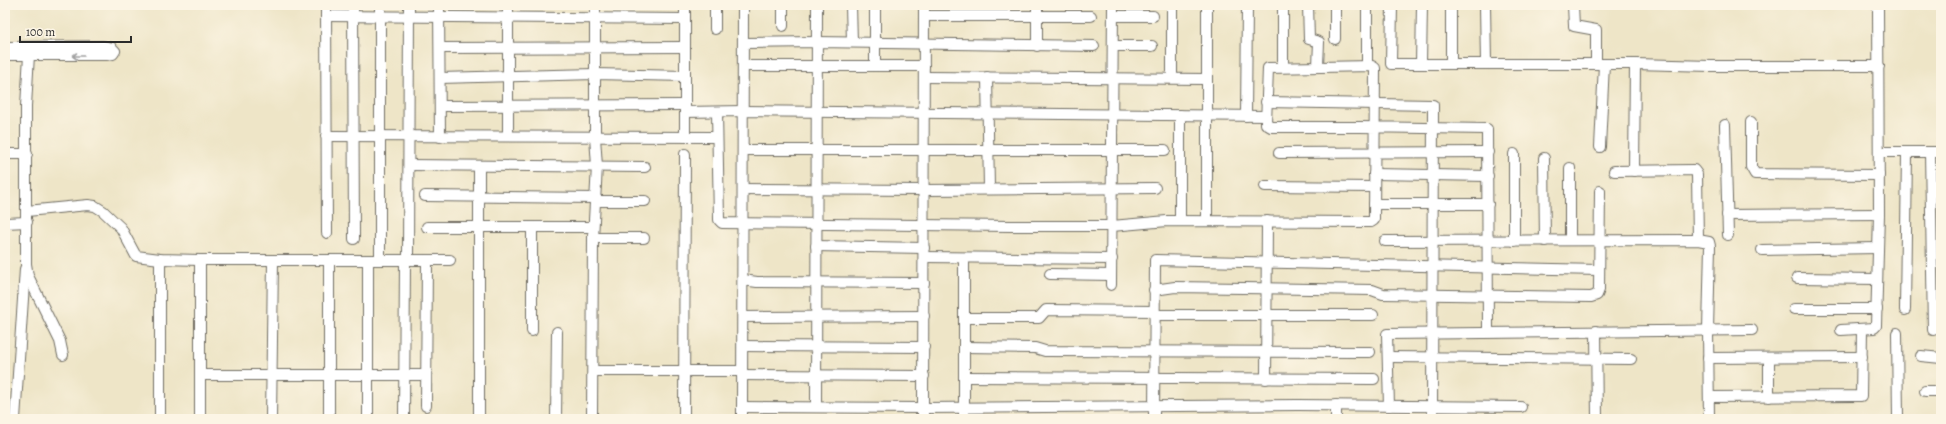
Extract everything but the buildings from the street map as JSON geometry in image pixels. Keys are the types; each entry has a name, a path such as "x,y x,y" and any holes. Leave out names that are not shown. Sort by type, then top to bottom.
{"street":[{"path":"326,5 327,233"},
{"path":"353,5 354,239"},
{"path":"380,5 380,260"},
{"path":"404,419 409,137 409,5"},
{"path":"440,5 440,137"},
{"path":"508,5 508,136"},
{"path":"592,419 593,226 597,166 595,137 595,5"},
{"path":"685,5 685,137"},
{"path":"715,5 715,29"},
{"path":"742,419 744,5"},
{"path":"783,5 783,26"},
{"path":"816,406 817,5"},
{"path":"851,5 852,42"},
{"path":"875,5 875,66"},
{"path":"923,419 924,5"},
{"path":"1036,46 1037,5"},
{"path":"1050,274 1111,280 1113,5"},
{"path":"1172,5 1172,78"},
{"path":"1207,221 1208,5"},
{"path":"1246,116 1247,5"},
{"path":"1282,5 1283,66"},
{"path":"1308,5 1308,39 1319,42 1318,66"},
{"path":"1335,5 1335,39"},
{"path":"1367,5 1367,66"},
{"path":"1392,5 1391,64 1879,66"},
{"path":"1421,64 1422,5"},
{"path":"1451,5 1451,64"},
{"path":"1485,5 1486,64"},
{"path":"1573,5 1574,26 1596,30 1600,64 1600,147"},
{"path":"1841,330 1862,330 1875,328 1877,309 1880,175 1878,5"},
{"path":"326,16 685,18"},
{"path":"924,16 1091,16"},
{"path":"1113,16 1153,16"},
{"path":"743,43 852,42 1094,46"},
{"path":"5,47 103,46 112,48 115,51 113,54 106,56 5,55"},
{"path":"1113,46 1152,46"},
{"path":"440,48 685,47"},
{"path":"15,419 26,264 26,106 29,55"},
{"path":"1634,171 1635,64"},
{"path":"743,66 924,66"},
{"path":"717,112 719,221 722,223 1112,226 1180,221 1371,222 1374,220 1374,127 1375,68 1367,66 1283,66 1268,68 1266,124 1268,127 1374,127 1433,127 1485,128 1488,131 1488,332"},
{"path":"440,78 595,74 685,76"},
{"path":"924,77 1207,79"},
{"path":"987,77 987,151 989,188"},
{"path":"1266,102 1431,104 1434,107 1432,205 1432,419"},
{"path":"440,106 595,106 685,109 717,112 1266,116"},
{"path":"1180,115 1180,221"},
{"path":"1751,122 1752,167 1755,174 1880,175"},
{"path":"1725,125 1728,236"},
{"path":"326,136 718,137"},
{"path":"743,150 1165,150"},
{"path":"1279,153 1488,152"},
{"path":"1879,152 1941,152"},
{"path":"1930,152 1933,330"},
{"path":"1905,310 1907,153"},
{"path":"5,154 27,154"},
{"path":"684,419 685,154"},
{"path":"1514,154 1514,241"},
{"path":"1544,158 1545,240"},
{"path":"408,165 645,167"},
{"path":"479,166 479,419"},
{"path":"1570,168 1570,240"},
{"path":"1614,171 1694,170 1697,174 1698,240"},
{"path":"1374,174 1488,176"},
{"path":"1265,186 1374,187"},
{"path":"743,189 924,190 989,188 1155,188"},
{"path":"1154,290 1176,287 1265,288 1372,290 1383,294 1591,297 1598,293 1600,191"},
{"path":"425,196 479,196 645,201"},
{"path":"1374,204 1488,204"},
{"path":"27,211 88,205 94,206 121,228 136,256 160,259 450,260"},
{"path":"1727,215 1879,214"},
{"path":"1266,379 1265,288 1267,221"},
{"path":"5,222 27,222"},
{"path":"427,227 593,226"},
{"path":"532,227 532,332"},
{"path":"593,238 644,238"},
{"path":"1385,241 1706,241 1710,246 1708,330 1710,419"},
{"path":"816,246 924,253 964,258 1112,259"},
{"path":"1762,250 1878,248"},
{"path":"964,258 964,419"},
{"path":"160,259 160,419"},
{"path":"200,260 200,419"},
{"path":"271,419 272,260"},
{"path":"329,260 329,419"},
{"path":"368,260 368,419"},
{"path":"426,406 427,260"},
{"path":"1154,419 1155,260 1432,265 1599,270"},
{"path":"26,264 28,276 60,341 63,355"},
{"path":"1797,278 1877,279"},
{"path":"743,280 924,283"},
{"path":"1794,309 1877,309"},
{"path":"964,318 1040,318 1046,310 1265,315 1373,315"},
{"path":"742,317 924,316"},
{"path":"1389,406 1387,334 1432,332 1752,330"},
{"path":"1709,397 1861,396 1862,330"},
{"path":"1596,331 1597,419"},
{"path":"556,419 557,332"},
{"path":"1897,333 1898,419"},
{"path":"742,346 816,345 924,347"},
{"path":"964,347 1035,348 1045,351 1370,352"},
{"path":"1921,356 1941,358"},
{"path":"1388,357 1631,359"},
{"path":"1708,358 1769,359 1862,357"},
{"path":"1769,359 1769,397"},
{"path":"593,371 924,376"},
{"path":"200,375 426,375"},
{"path":"964,377 1374,379"},
{"path":"1925,391 1941,391"},
{"path":"742,407 816,406 923,408 1336,405 1520,407"},
{"path":"1336,405 1336,419"}]}
